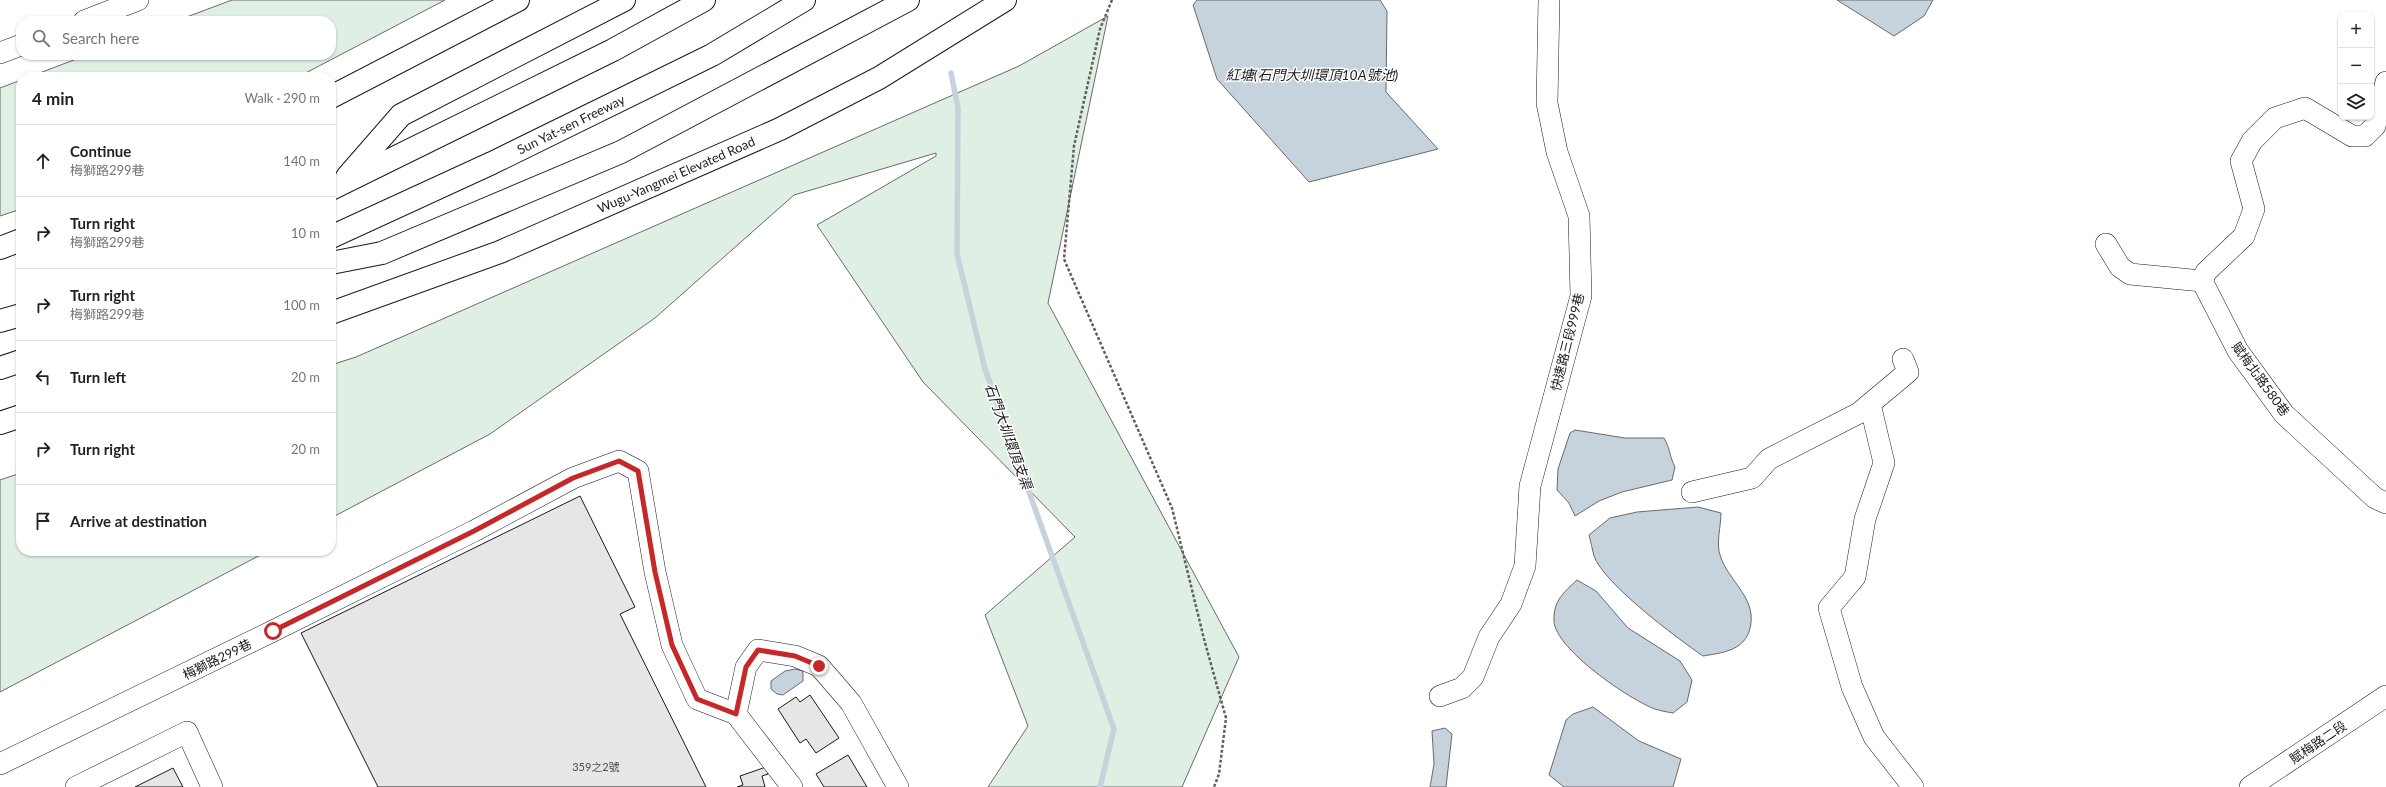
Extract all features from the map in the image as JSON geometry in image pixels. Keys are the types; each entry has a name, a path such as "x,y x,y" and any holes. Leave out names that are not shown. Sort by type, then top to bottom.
{"highway":[{"path":"336,94 518,0"},
{"path":"336,187 401,115 624,0"},
{"path":"336,187 613,50 704,0"},
{"name":"Sun Yat-sen Freeway","path":"336,235 492,164 712,55 804,0"},
{"path":"336,262 382,252 621,152 908,0"},
{"path":"848,32 923,0"},
{"name":"Wugu-Yangmei Elevated Road","path":"336,311 500,252 780,128 879,78 1005,0"},
{"path":"0,248 16,242"},
{"path":"0,321 16,316"},
{"path":"0,368 16,363"},
{"path":"0,423 16,418"}],"street":[{"path":"97,16 138,0"},
{"name":"快速路三段999巷","path":"1440,696 1462,688 1473,677 1489,637 1511,604 1525,566 1530,486 1581,296 1579,216 1557,152 1547,103 1549,0"},
{"path":"0,53 16,47"},
{"path":"2106,244 2120,267 2130,274 2202,281 2206,272 2244,236 2254,209 2241,161 2252,141 2275,118 2305,108 2352,136 2365,136 2375,126 2386,82"},
{"name":"賦梅北路580巷","path":"2202,281 2238,351 2284,414 2375,498 2386,503"},
{"path":"1692,492 1752,478 1769,459 1859,413 1908,372 1903,359"},
{"path":"1870,404 1884,463 1865,519 1855,577 1829,608 1852,687 1874,737 1913,787"},
{"name":"梅獅路299巷","path":"0,764 302,617 474,531 573,478 619,461 638,471 655,572 672,645 697,699 736,714"},
{"path":"792,787 736,714 746,667 758,650 795,656 819,666 852,703 898,787"},
{"name":"賦梅路二段","path":"2250,787 2386,696"},
{"path":"76,787 187,732 212,787"}],"path":[{"path":"1112,0 1100,29 1074,146 1064,259 1172,508 1204,639 1226,718 1219,774 1214,787"}],"green space":[{"path":"232,0 445,0 336,57 336,16 189,16"},
{"path":"1108,16 1048,303 1239,657 1182,787 988,787 1028,726 985,615 1075,537 923,382 817,225 936,156 936,153 794,195 655,318 490,434 336,515 336,363 356,357 1019,66"},
{"path":"74,60 330,60 308,72 42,72"},
{"path":"16,82 16,211 0,216 0,88"},
{"path":"16,475 16,556 258,556 0,692 0,480"}],"water":[{"name":"紅塘(石門大圳環頂10A號池)","path":"1197,0 1380,0 1387,11 1386,92 1438,149 1309,182 1217,79 1193,5"},
{"path":"1837,0 1933,0 1924,16 1894,36"},
{"path":"1575,430 1625,438 1664,438 1668,445 1675,467 1672,480 1622,492 1599,501 1575,516 1569,503 1557,490 1558,469 1570,433"},
{"path":"1698,507 1721,513 1719,540 1720,555 1729,574 1747,600 1751,620 1749,632 1746,638 1736,647 1717,654 1703,656 1642,610 1612,581 1600,568 1594,556 1589,535 1610,518 1637,512"},
{"path":"1577,580 1596,591 1628,628 1680,661 1692,680 1687,702 1673,713 1657,710 1644,704 1612,685 1580,659 1567,645 1558,632 1554,621 1554,614 1557,602"},
{"path":"795,669 803,671 803,681 783,695 777,694 771,689 771,681 785,671"},
{"path":"1593,707 1639,741 1681,759 1673,787 1564,787 1549,775 1566,720 1573,714"},
{"path":"1445,728 1452,734 1446,787 1430,787 1434,764 1432,731"}],"building":[{"path":"580,496 635,607 620,614 706,787 378,787 301,633"},
{"path":"810,695 839,738 816,753 806,739 800,743 778,709 796,697 800,702"},
{"path":"848,755 867,787 824,787 816,774"},
{"path":"766,767 768,774 762,776 765,787 737,787 743,785 740,776"},
{"path":"173,768 183,787 135,787"}],"waterway":[{"name":"石門大圳環頂支渠","path":"951,73 958,108 957,254 985,369 1114,729 1100,787"}],"route":[{"path":"273,631 474,531 573,478 619,461 638,471 655,572 672,645 697,699 736,714 746,667 758,650 795,656 819,666"}]}
